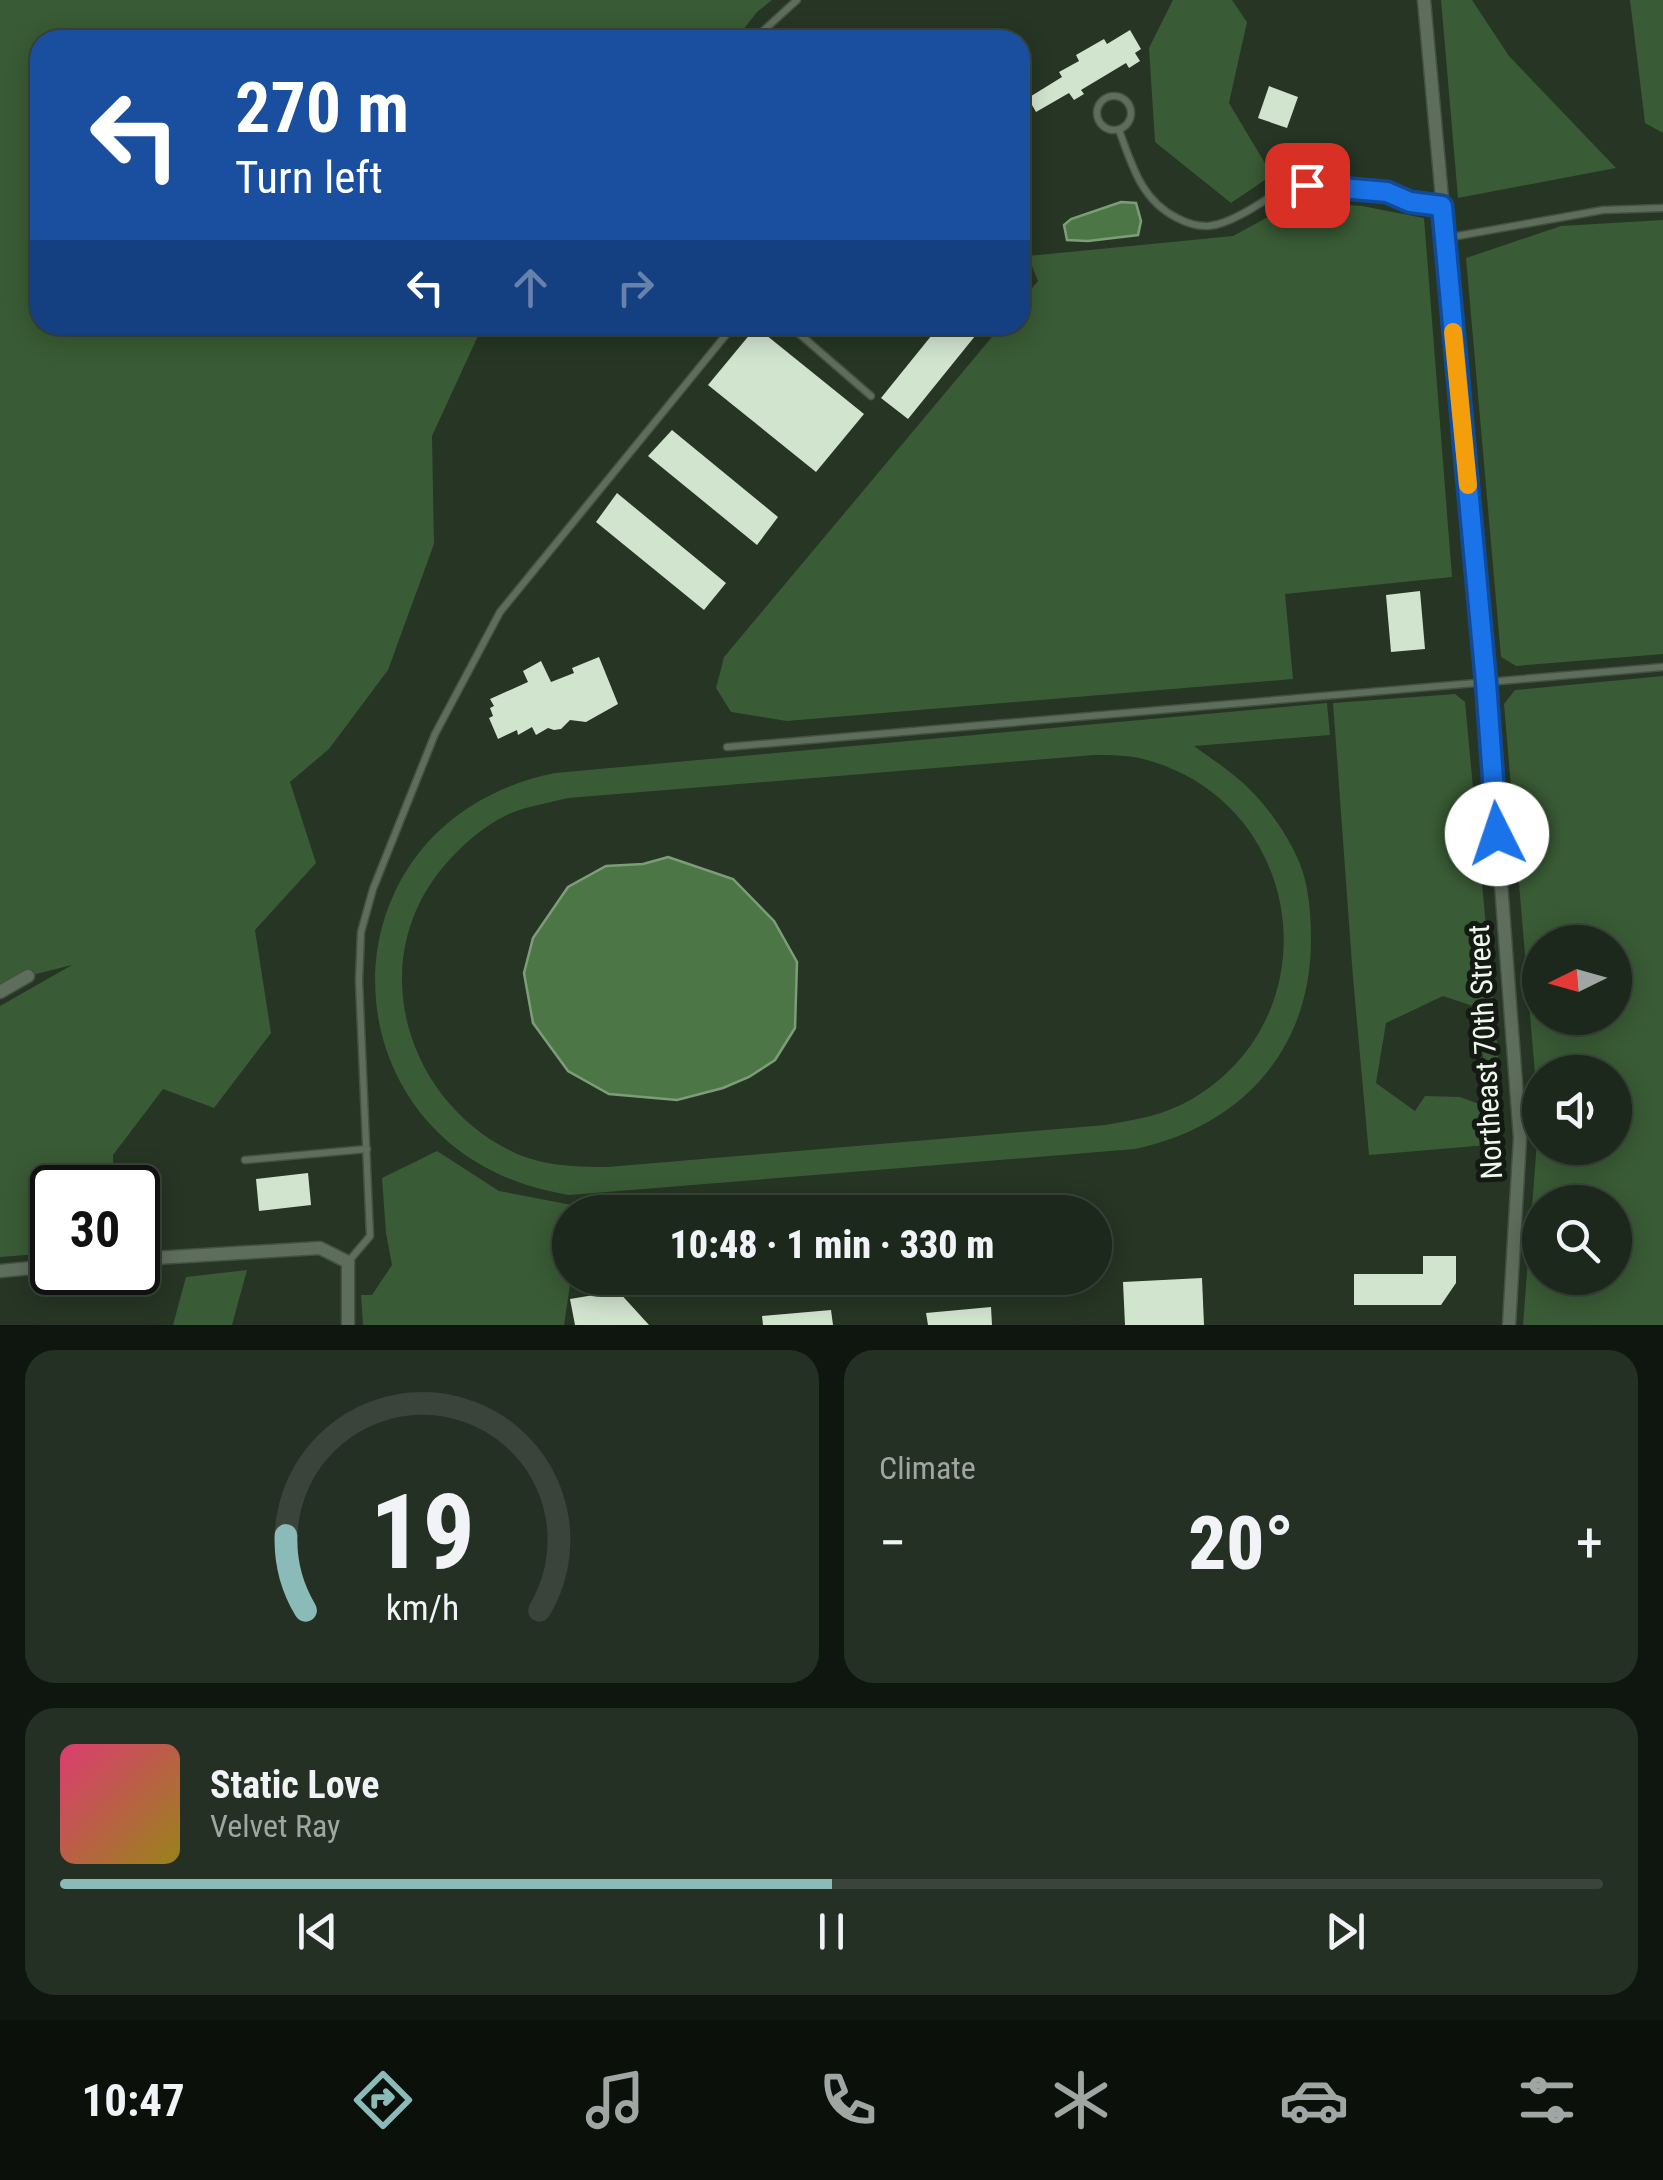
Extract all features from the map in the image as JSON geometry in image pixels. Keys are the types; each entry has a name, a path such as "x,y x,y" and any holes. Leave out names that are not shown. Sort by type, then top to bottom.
{"street":[{"name":"Northeast 70th Street","path":"1424,0 1486,682 1520,1138 1509,1325"},
{"path":"0,992 28,976"},
{"path":"160,1257 320,1248 348,1262 348,1325"},
{"path":"0,1271 30,1268"}],"lane":[{"path":"764,30 797,0"},
{"path":"1109,97 1122,98 1131,108 1130,121 1120,130 1106,128 1098,118 1099,105 1109,97"},
{"path":"1120,130 1137,178 1150,198 1162,210 1187,223 1222,224 1272,194 1307,185 1387,192 1410,202 1442,206"},
{"path":"1445,238 1603,210 1663,208"},
{"path":"348,1262 370,1236 359,981 361,932 373,888 435,734 500,612 726,335"},
{"path":"801,335 871,396"},
{"path":"727,747 1663,667"},
{"path":"246,1160 367,1149"}],"shaded area":[{"path":"0,0 772,0 743,30 30,30 30,335 478,335 432,436 434,544 388,670 329,749 290,782 316,863 255,930 271,1033 214,1108 163,1089 113,1155 113,1165 30,1165 30,1255 0,1257 0,1006 72,965 28,976 0,992"},
{"path":"1173,0 1232,0 1247,22 1229,103 1272,175 1231,203 1155,142 1149,48"},
{"path":"1441,0 1472,0 1509,56 1616,168 1458,198"},
{"path":"1630,0 1663,0 1663,133 1645,123"},
{"path":"1297,201 1362,206 1424,218 1452,577 1285,594 1293,679 787,721 731,712 716,688 724,657 994,335 1030,335 1030,291 1038,281 1030,256 1233,236"},
{"path":"1121,202 1136,203 1141,221 1138,235 1067,240 1064,225 1071,219"},
{"path":"1663,220 1663,654 1516,666 1501,657 1466,258 1561,226"},
{"path":"1663,676 1663,1325 1523,1325 1525,1295 1632,1295 1632,1185 1534,1185 1535,1165 1632,1165 1632,1055 1533,1055 1532,1035 1632,1035 1632,925 1523,925 1504,704 1515,690"},
{"path":"1455,694 1465,702 1500,1076 1483,1058 1476,1007 1443,996 1386,1023 1376,1083 1415,1111 1425,1096 1460,1097 1498,1111 1500,1144 1369,1155 1333,703"},
{"path":"1327,703 1330,735 1194,746 1262,802 1300,864 1309,901 1308,980 1283,1049 1263,1078 1207,1123 1135,1149 569,1195 486,1168 426,1120 389,1058 375,988 385,918 418,855 474,804 555,773","holes":["1101,755 1147,760 1200,784 1241,820 1268,864 1282,914 1282,966 1267,1017 1237,1062 1182,1105 1105,1125 583,1167 522,1156 474,1128 445,1098 422,1063 408,1024 402,984 406,943 420,903 444,866 482,830 509,814 568,798"]},
{"path":"668,857 733,879 774,921 797,962 795,1028 775,1060 723,1088 677,1100 609,1094 568,1071 533,1023 524,973 533,938 568,887 606,866 643,864"},
{"path":"437,1151 499,1191 552,1201 552,1295 568,1295 564,1325 363,1325 361,1295 372,1295 392,1265 382,1178"},
{"path":"247,1270 232,1325 173,1325 186,1277"}],"building":[{"path":"1130,30 1141,49 1135,53 1140,61 1129,68 1126,63 1081,90 1084,94 1074,100 1069,93 1036,112 1030,97 1062,77 1059,72 1079,61 1076,55 1104,39 1107,44"},
{"path":"1269,86 1298,97 1287,128 1258,118"},
{"path":"749,335 766,335 864,414 816,472 708,385"},
{"path":"932,335 976,335 908,419 881,398"},
{"path":"672,430 778,517 757,545 648,456"},
{"path":"617,493 726,583 704,610 596,522"},
{"path":"1420,591 1425,649 1391,652 1386,595"},
{"path":"599,657 618,704 586,722 570,720 561,729 548,728 536,735 532,727 498,739 489,718 494,706 490,699 528,682 523,671 541,661 551,682"},
{"path":"308,1173 311,1205 259,1211 256,1179"},
{"path":"1423,1256 1456,1256 1456,1283 1441,1305 1354,1305 1354,1274 1423,1274"},
{"path":"1202,1278 1204,1325 1125,1325 1123,1282"},
{"path":"622,1295 649,1325 575,1325 570,1299"},
{"path":"991,1307 992,1325 928,1325 926,1313"},
{"path":"831,1310 833,1325 763,1325 762,1316"}],"slow traffic":[{"path":"1453,332 1468,485"}],"route":[{"path":"1307,185 1387,192 1410,202 1442,206 1497,834"}]}
